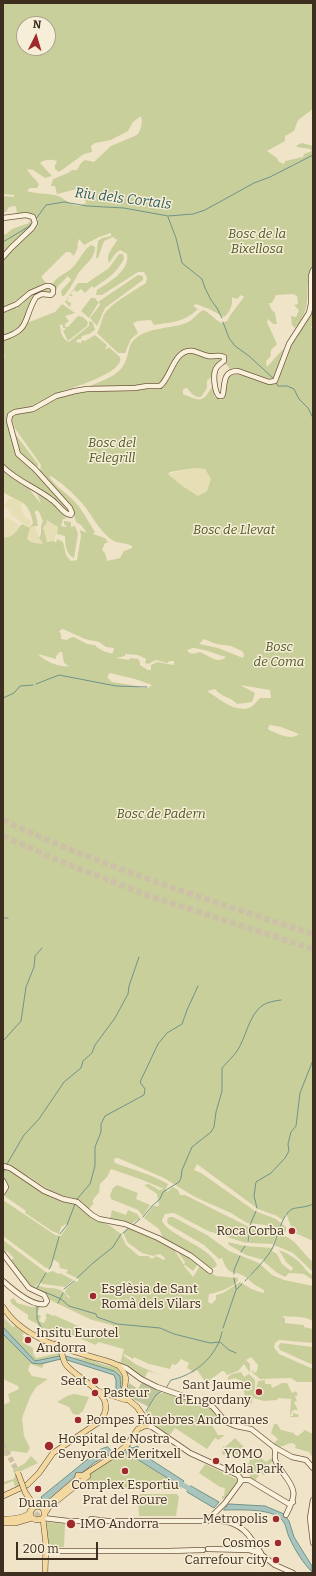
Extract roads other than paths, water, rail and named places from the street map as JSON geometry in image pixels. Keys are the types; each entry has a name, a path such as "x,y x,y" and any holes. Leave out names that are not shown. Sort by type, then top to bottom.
{"main road":[{"path":"3,218 26,215 33,217 34,223 32,228 10,248 3,257"},
{"path":"3,467 13,475 52,499 67,515 71,516 72,513 70,508 35,469 18,454 9,421 10,415 15,412 33,409 56,396 75,391 87,389 160,386 180,356 185,352 190,351 209,356 221,355 224,357 224,361 216,368 214,373 216,393 219,396 222,396 223,394 226,377 233,371 238,371 269,382 275,381 289,344 309,313 311,304 311,276 313,270"},
{"path":"3,338 20,331 36,297 42,294 50,295 53,293 53,288 49,285 42,287 30,293 20,303 4,309"},
{"path":"3,1166 10,1168 44,1191 63,1199 77,1202 99,1219 129,1226 158,1238 191,1256 210,1271"},
{"path":"3,1181 6,1187 3,1192"},
{"path":"3,1254 29,1288 44,1295 47,1301 43,1304 37,1304 19,1295 3,1281"},
{"path":"3,1307 13,1321 25,1330 68,1349 126,1368 157,1388 212,1406 226,1422 251,1429 281,1451 292,1457 306,1460 313,1468"},
{"path":"56,1344 60,1347 65,1363 68,1367 97,1390 130,1402"},
{"path":"63,1355 64,1350 68,1349"},
{"path":"116,1364 123,1372 126,1382 124,1396 141,1412 145,1423 201,1459 240,1476 240,1482"},
{"path":"25,1487 39,1473 56,1451 103,1419 105,1402 97,1390"},
{"path":"104,1393 119,1394 124,1390"},
{"path":"49,1504 77,1479 78,1475 82,1476 118,1453 145,1423"},
{"path":"274,1447 276,1463 291,1482 294,1492 293,1502 286,1515"},
{"path":"275,1454 281,1451"},
{"path":"3,1496 28,1486 43,1472 56,1454 59,1452 62,1453"},
{"path":"37,1513 44,1506 49,1504 103,1462"},
{"path":"3,1521 37,1513 49,1507 103,1462"},
{"path":"18,1473 25,1492 37,1513 40,1524 43,1538 44,1573"},
{"path":"208,1520 225,1503 240,1482 244,1479 249,1480 289,1504 293,1502"},
{"path":"25,1487 34,1503 46,1546 44,1573"},
{"path":"313,1500 310,1518 313,1543"},
{"path":"37,1513 68,1521 224,1520 231,1522 246,1532 252,1540 253,1549"},
{"path":"46,1546 47,1549 52,1551 169,1552 253,1549 270,1561 293,1573"},
{"path":"46,1556 48,1552 52,1551"}],"water":[{"path":"3,1327 35,1361 60,1356 61,1359 40,1364 32,1363 3,1334"},
{"path":"66,1356 114,1371 120,1376 121,1390 116,1390 116,1380 114,1375 67,1360"},
{"path":"129,1446 132,1448 138,1446 139,1452 184,1481 180,1486 124,1452"},
{"path":"108,1447 112,1452 94,1463 45,1503 41,1497 101,1449"},
{"path":"191,1486 219,1502 214,1508 187,1492"},
{"path":"229,1504 265,1506 284,1514 289,1521 294,1537 312,1566 312,1572 305,1565 297,1552 281,1519 276,1515 262,1511 224,1510"}],"waterway":[{"name":"Riu dels Cortals","path":"36,219 46,205 64,202 87,206 124,208 168,216 193,214 205,210 254,183 270,177 313,155"},
{"path":"168,217 176,238 182,263 202,279 211,300 222,318"},
{"name":"Riu dels Cortals","path":"3,242 32,223"},
{"path":"223,322 229,338 235,346 249,356 274,379"},
{"path":"276,383 278,386 287,386 294,389 299,399 308,408 313,418"},
{"path":"36,684 59,675 116,686 147,687"},
{"path":"3,698 14,693 20,686 33,685"},
{"path":"3,918 8,918"},
{"path":"3,1041 21,1021 26,987 34,967 35,956 42,948"},
{"path":"7,1164 24,1135 39,1119 64,1082 81,1068 83,1061 92,1053 95,1045 115,1018 128,994 129,986 139,957"},
{"path":"77,1199 90,1184 95,1166 95,1147 101,1132 101,1124 105,1116 144,1095 145,1089 140,1082 158,1044 167,1033 182,1024 198,986"},
{"path":"143,1217 160,1199 163,1192 179,1182 182,1170 192,1147 211,1132 214,1127 216,1112 222,1091 222,1068 240,1046 254,1014 263,1005 281,1000"},
{"path":"257,1208 254,1196 256,1182 271,1173 285,1158 289,1151 288,1144 291,1132 296,1126 300,1093 313,1060"},
{"path":"3,1173 5,1169"},
{"path":"60,1234 67,1225 75,1204"},
{"path":"245,1281 260,1265 273,1247 288,1212 292,1209 313,1204"},
{"path":"250,1225 256,1211"},
{"path":"133,1225 140,1219"},
{"path":"123,1233 130,1227"},
{"path":"248,1242 250,1228"},
{"path":"77,1278 113,1247 121,1234"},
{"path":"49,1269 59,1237"},
{"path":"241,1252 245,1246"},
{"path":"234,1274 234,1270 240,1256"},
{"path":"37,1288 46,1273"},
{"path":"234,1278 236,1289"},
{"path":"64,1289 74,1281"},
{"path":"223,1328 236,1290 242,1284"},
{"path":"33,1288 61,1299 69,1306 96,1314 97,1317 117,1324 160,1328 174,1334 210,1343 220,1342 229,1350 236,1353"},
{"path":"58,1303 63,1293"},
{"path":"37,1307 37,1319 41,1327"},
{"path":"166,1388 171,1380 192,1372 204,1363 214,1351 222,1332"},
{"path":"146,1411 156,1395 162,1391"},
{"path":"176,1481 195,1492"}],"tunnel":[{"path":"3,820 117,868 313,934"},
{"path":"3,836 55,859 146,895 313,949"},
{"path":"3,1444 18,1473"},
{"path":"28,1518 38,1514 47,1507"}],"place":[{"name":"Roca Corba","path":"292,1231"},
{"name":"Esglèsia de Sant Romà dels Vilars","path":"93,1296"},
{"name":"Insitu Eurotel Andorra","path":"28,1340"},
{"name":"Seat","path":"95,1381"},
{"name":"Sant Jaume d'Engordany","path":"259,1392"},
{"name":"Pasteur","path":"95,1393"},
{"name":"Pompes Fúnebres Andorranes","path":"78,1420"},
{"name":"Hospital de Nostra Senyora de Meritxell","path":"49,1446"},
{"name":"YOMO Mola Park","path":"216,1461"},
{"name":"Complex Esportiu Prat del Roure","path":"125,1471"},
{"name":"Duana","path":"38,1489"},
{"name":"Metropolis","path":"276,1519"},
{"name":"IMO Andorra","path":"71,1524"},
{"name":"Cosmos","path":"278,1543"},
{"name":"Carrefour city","path":"276,1560"}],"park label":[{"name":"Bosc de la Bixellosa","path":"257,242"},
{"name":"Bosc del Felegrill","path":"112,450"},
{"name":"Bosc de Llevat","path":"234,530"},
{"name":"Bosc de Coma","path":"279,654"},
{"name":"Bosc de Padern","path":"161,814"}]}
